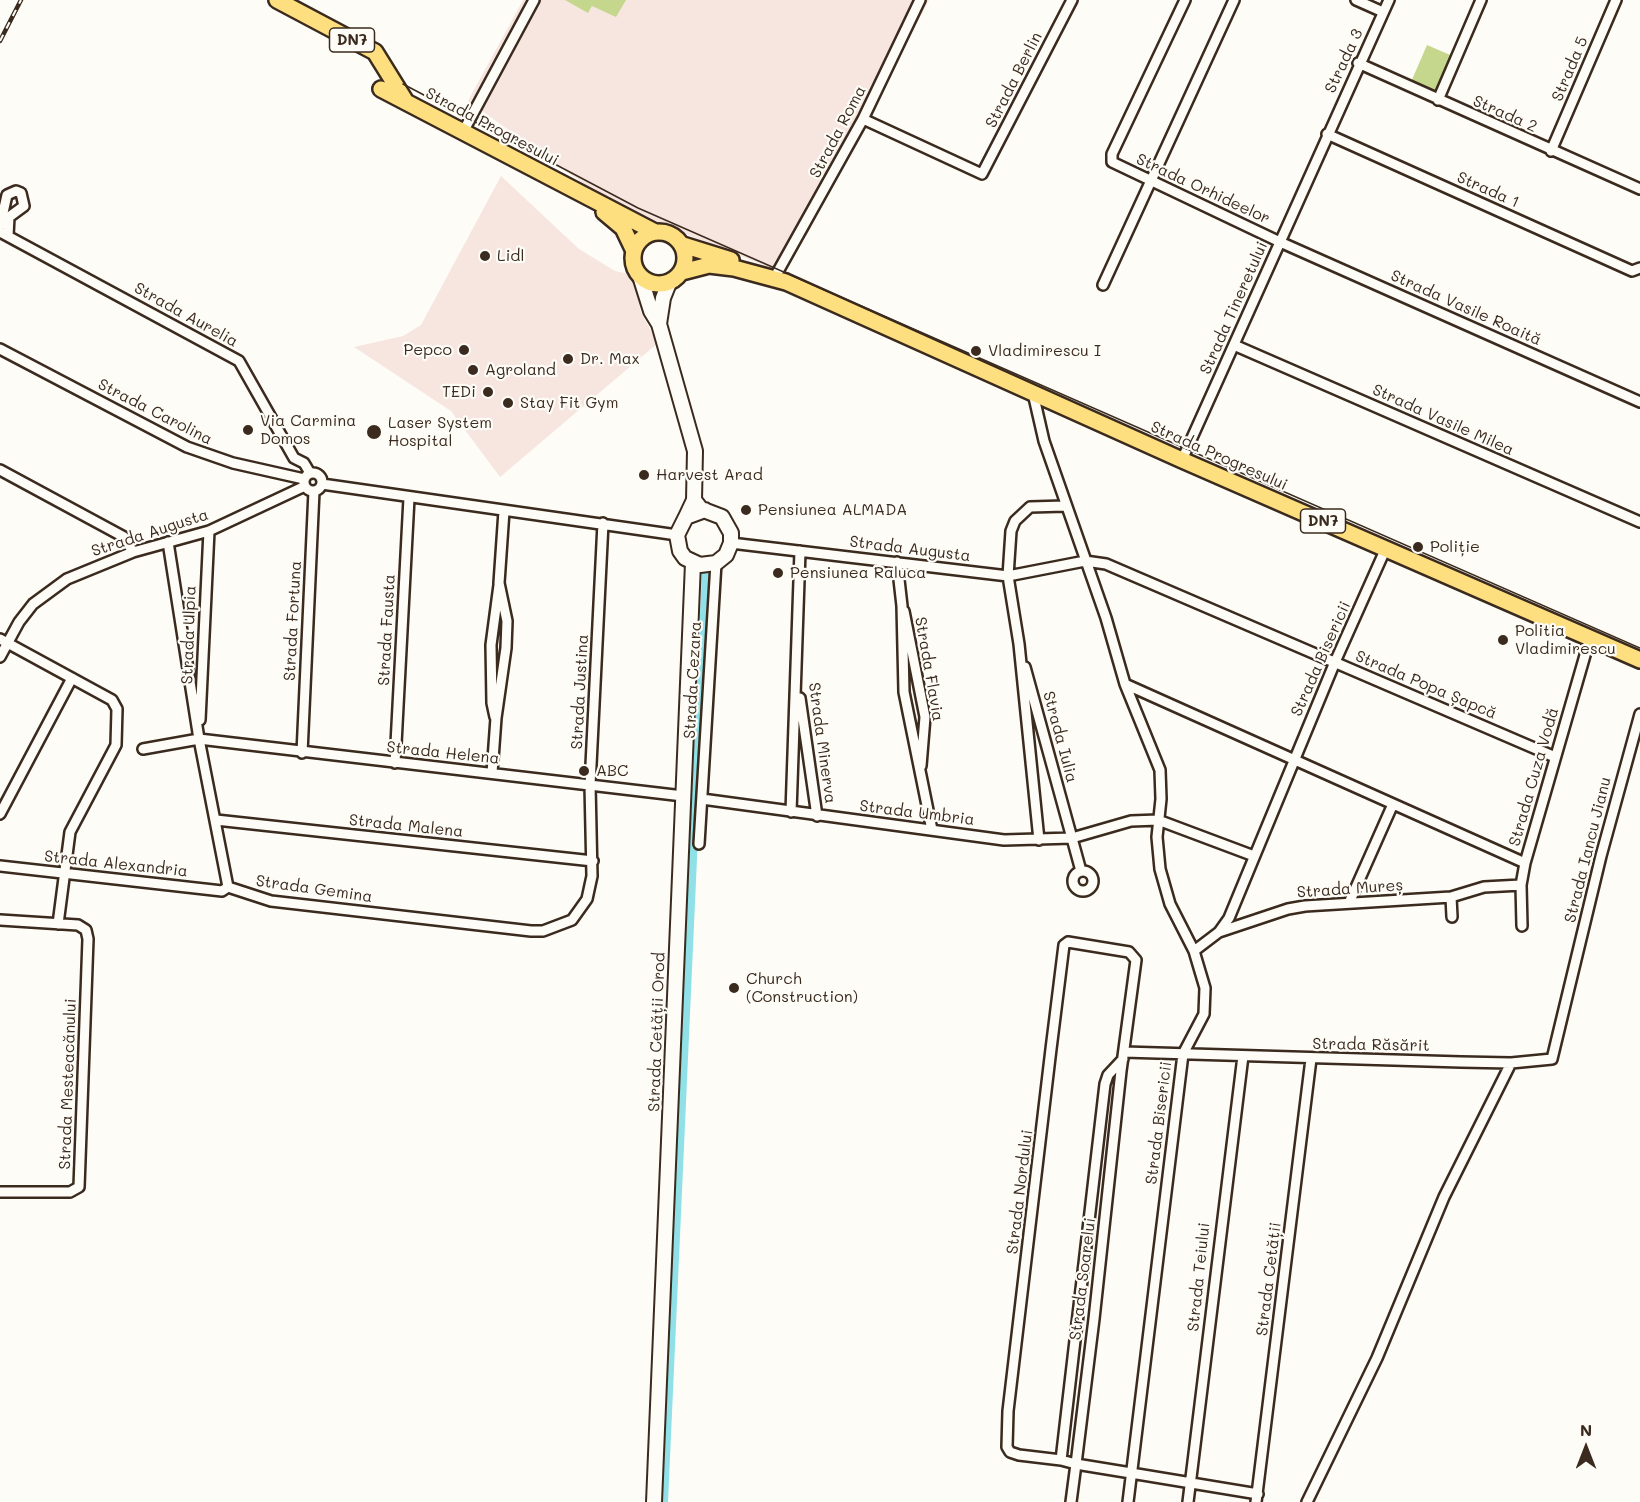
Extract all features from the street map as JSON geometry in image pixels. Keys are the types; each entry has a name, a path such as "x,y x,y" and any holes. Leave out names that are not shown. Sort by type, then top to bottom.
{"main road":[{"name":"DN7","path":"276,0 375,52 406,102"},
{"name":"Strada Progresului","path":"381,89 655,232"},
{"name":"Strada Progresului","path":"586,196 623,228 634,251"},
{"name":"DN7","path":"655,232 671,234 682,244"},
{"path":"634,251 642,238 655,232"},
{"name":"Strada Progresului","path":"682,244 781,278 1182,460 1640,660"},
{"path":"682,244 686,261 682,272"},
{"name":"DN7","path":"634,251 634,265 640,276"},
{"name":"Strada Progresului","path":"682,272 709,265 781,278"},
{"name":"DN7","path":"669,283 682,272"},
{"path":"640,276 653,284 669,283"}],"street":[{"path":"463,132 534,0"},
{"name":"Strada Roma","path":"781,278 863,119 920,0"},
{"name":"Strada Berlin","path":"863,119 982,174 1072,0"},
{"name":"Strada Orhideelor","path":"1185,0 1112,154 1112,162 1280,242"},
{"path":"1103,285 1234,0"},
{"path":"1356,0 1383,12"},
{"name":"Strada 3","path":"1327,134 1389,0"},
{"path":"1438,100 1481,0"},
{"name":"Strada 5","path":"1551,151 1616,0"},
{"name":"Strada 2","path":"1358,63 1640,189"},
{"name":"Strada Tineretului","path":"1182,460 1327,134"},
{"name":"Strada 1","path":"1327,134 1638,269"},
{"path":"0,226 7,195 16,191 21,193 24,206 9,217 4,234"},
{"name":"Strada Aurelia","path":"4,234 239,361 294,458 304,463 308,482 320,475 322,484"},
{"name":"Strada Vasile Roaită","path":"1280,242 1640,402"},
{"path":"640,276 651,311 659,324 695,451 694,500 677,535 680,551 693,563 700,565 716,563 726,555 731,543 731,533 722,517 705,510 694,500"},
{"path":"659,324 663,298 669,283"},
{"name":"Strada Vasile Milea","path":"1234,345 1640,522"},
{"name":"Strada Carolina","path":"0,349 187,447 231,462 308,482"},
{"path":"1033,393 1044,441 1065,506 1106,618 1125,684 1160,770 1158,852 1167,894 1194,951"},
{"path":"0,470 124,537 133,552"},
{"name":"Strada Augusta","path":"0,657 4,641 19,622 50,589 67,579 133,552 208,531 308,482 322,484"},
{"name":"Strada Fortuna","path":"302,753 308,482"},
{"path":"322,484 677,535"},
{"name":"Strada Fausta","path":"395,763 408,498"},
{"name":"Strada Iulia","path":"1039,840 1019,644 1008,576 1011,531 1015,521 1030,507 1065,506"},
{"path":"686,517 705,510"},
{"path":"495,718 491,694 491,645 499,583 504,511"},
{"name":"Strada Justina","path":"593,861 590,785 603,524"},
{"name":"Strada Ulpia","path":"200,739 208,531"},
{"path":"168,542 200,739 228,887"},
{"name":"Strada Augusta","path":"731,543 1008,576 1085,561"},
{"name":"Strada Bisericii","path":"1128,1502 1183,1054 1204,1014 1203,977 1194,951 1219,932 1229,918 1335,662 1386,548"},
{"name":"Strada Minerva","path":"791,812 800,551"},
{"name":"Strada Popa Șapcă","path":"1085,561 1106,564 1555,757"},
{"name":"Strada Flavia","path":"897,562 902,606 904,692 932,830"},
{"name":"Strada Cetății Orod","path":"654,1502 693,563"},
{"name":"Strada Cezara","path":"699,844 716,563"},
{"path":"492,773 495,718 504,676 506,639 505,608 499,583"},
{"name":"Strada Flavia","path":"902,606 925,717 920,773"},
{"name":"Strada Cuza Vodă","path":"1522,926 1521,885 1526,863 1590,638"},
{"path":"0,920 58,924 72,827 116,745 118,733 117,709 112,700 4,641"},
{"name":"Strada Iulia","path":"1019,644 1081,871"},
{"name":"Strada Minerva","path":"796,675 818,816"},
{"path":"0,814 72,678"},
{"path":"1125,684 1526,863"},
{"name":"Strada Iancu Jianu","path":"1567,995 1601,856 1640,714"},
{"name":"Strada Helena","path":"143,749 200,739 302,753 683,796"},
{"path":"702,799 791,812"},
{"path":"1349,903 1393,804"},
{"name":"Strada Umbria","path":"791,812 1004,840 1072,838 1131,821 1158,820"},
{"name":"Strada Malena","path":"216,820 593,861"},
{"path":"1158,820 1254,856"},
{"name":"Strada Gemina","path":"228,887 271,901 543,931 572,920 582,909 590,888 593,861"},
{"name":"Strada Alexandria","path":"0,867 222,891 228,887"},
{"name":"Strada Mureș","path":"1219,932 1288,909 1451,897 1484,887 1521,885"},
{"path":"1451,897 1452,917"},
{"name":"Strada Mesteacănului","path":"0,1192 70,1192 79,1188 87,934 83,927 58,924"},
{"name":"Strada Nordului","path":"1136,960 1129,952 1068,942 1064,945 1006,1433 1008,1450 1014,1454 1190,1482 1257,1498"},
{"name":"Strada Soarelui","path":"1071,1502 1136,960"},
{"name":"Strada Răsărit","path":"1123,1055 1183,1054 1511,1063 1552,1059 1567,995"},
{"name":"Strada Soarelui","path":"1061,1460 1105,1084 1108,1075 1123,1055"},
{"name":"Strada Teiului","path":"1188,1502 1243,1056"},
{"name":"Strada Cetății","path":"1257,1498 1311,1059"},
{"path":"1306,1502 1377,1358 1444,1197 1511,1063"},
{"path":"1078,1317 1094,1319"}],"shaded area":[{"path":"523,0 929,0 807,235 796,230 773,269 656,222 594,191 468,101"},
{"path":"501,176 579,249 615,271 633,275 641,313 658,343 500,477 451,411 354,347 403,336 421,325"}],"green space":[{"path":"565,0 626,0 616,17 592,6 588,13"},
{"path":"1427,45 1455,57 1439,94 1411,82"}],"waterway":[{"path":"664,1502 706,570"}],"tram line":[{"path":"403,84 638,208 1640,648"}],"railway":[{"path":"0,41 21,0"}],"place":[{"name":"Lidl","path":"485,256"},
{"name":"Pepco","path":"464,350"},
{"name":"Vladimirescu I","path":"976,351"},
{"name":"Dr. Max","path":"568,359"},
{"name":"Agroland","path":"473,370"},
{"name":"TEDi","path":"488,392"},
{"name":"Stay Fit Gym","path":"508,403"},
{"name":"Via Carmina Domos","path":"248,430"},
{"name":"Laser System Hospital","path":"374,432"},
{"name":"Harvest Arad","path":"644,475"},
{"name":"Pensiunea ALMADA","path":"746,510"},
{"name":"Poliție","path":"1418,547"},
{"name":"Pensiunea Raluca","path":"778,573"},
{"name":"Politia Vladimirescu","path":"1503,640"},
{"name":"ABC","path":"584,771"},
{"name":"Church (Construction)","path":"734,988"}]}
